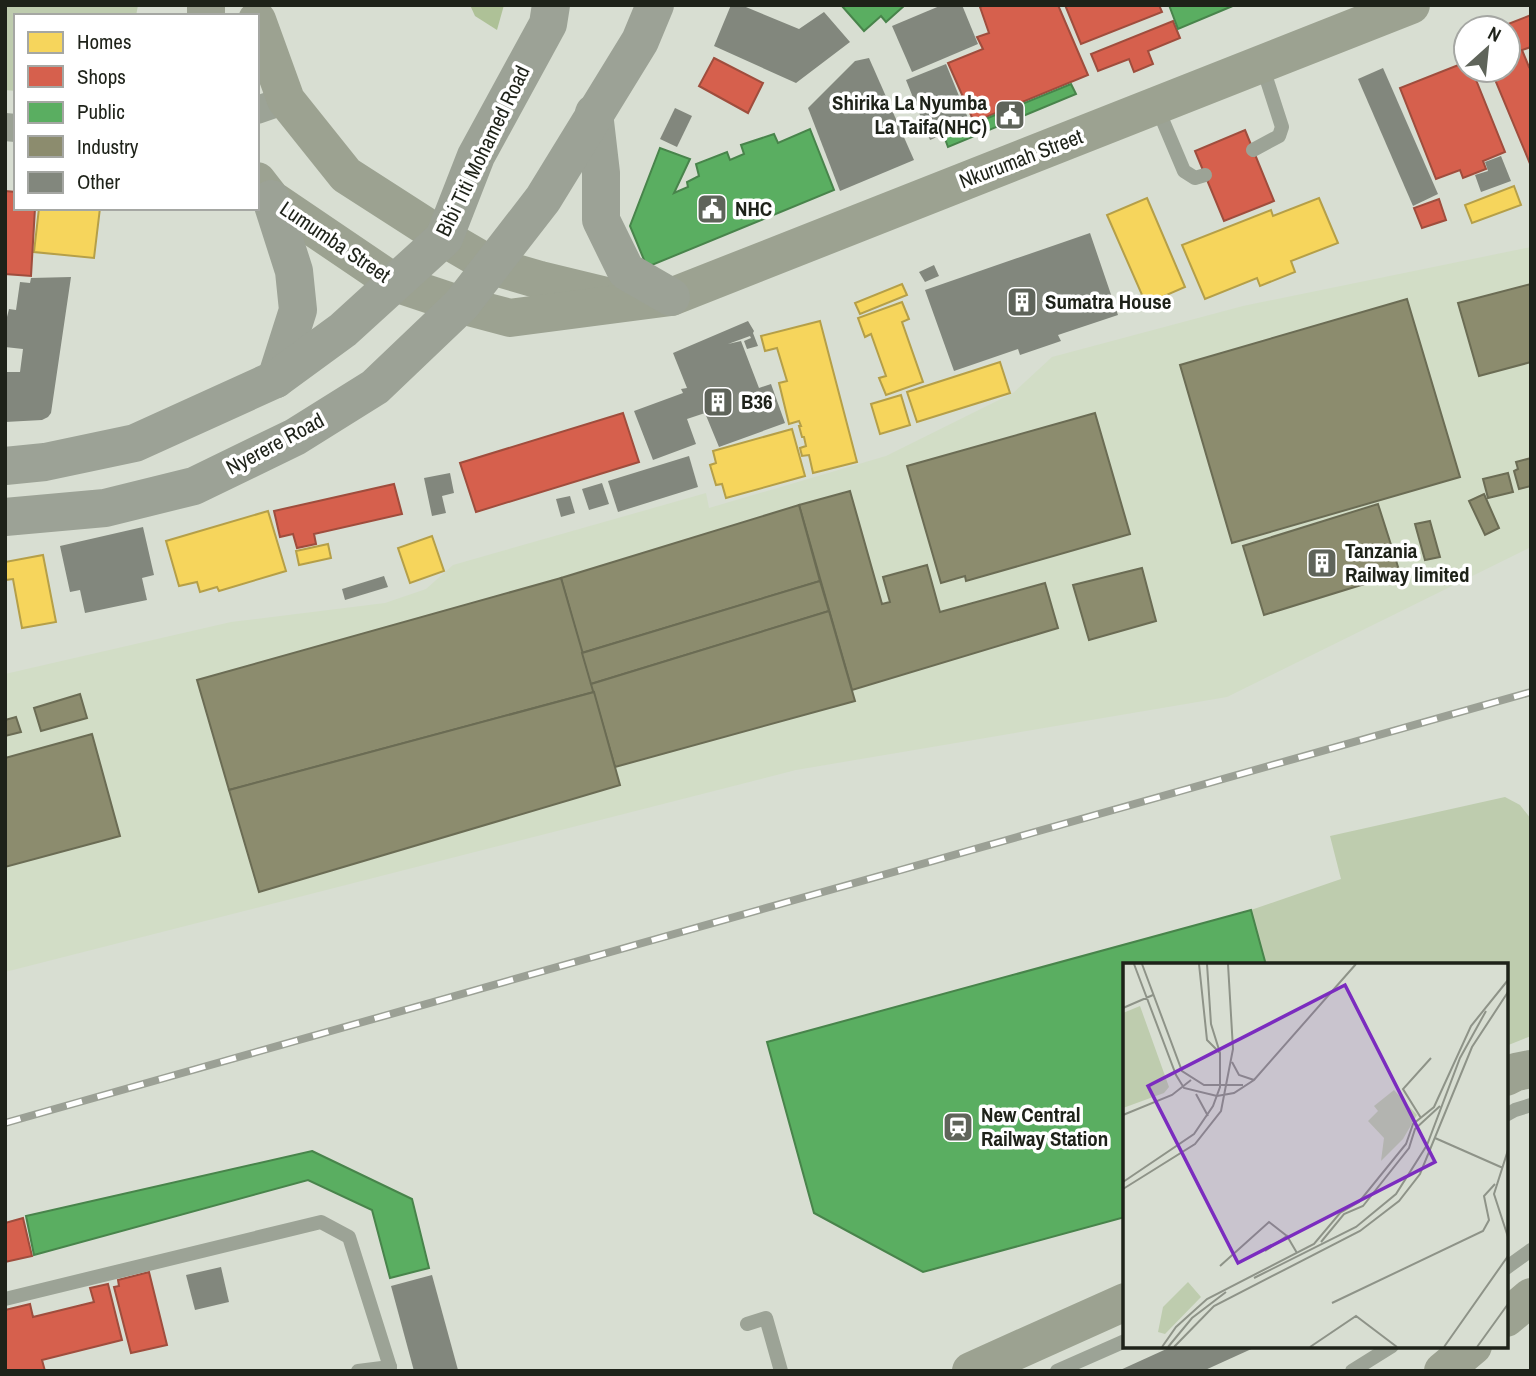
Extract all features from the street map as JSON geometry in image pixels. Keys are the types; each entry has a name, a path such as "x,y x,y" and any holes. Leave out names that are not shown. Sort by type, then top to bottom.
{"highway":[{"path":"492,266 543,199 640,41 655,5"},
{"name":"Bibi Titi Mohamed Road","path":"395,283 444,238 476,156 546,11"},
{"path":"594,113 601,173 601,220 626,271 671,297"},
{"path":"264,190 294,271 298,310 276,379"},
{"name":"Nyerere Road","path":"5,517 105,508 194,486 295,437 375,387 461,305 492,266"},
{"path":"5,466 45,462 135,443 276,379 343,330 395,283"}],"main road":[{"name":"Nkurumah Street","path":"461,305 510,318 671,297 1411,5"},
{"path":"259,30 272,105 346,175 492,266"},
{"name":"Lumumba Street","path":"264,190 395,283 461,305"},
{"name":"Nkurumah Street","path":"492,266 629,302"},
{"path":"1509,1101 1516,1072 1531,1069"},
{"path":"1508,1316 1531,1297"},
{"path":"971,1371 1123,1303"},
{"path":"1443,1371 1470,1348"}],"lane":[{"path":"1253,150 1279,136 1282,127 1262,64"},
{"path":"1157,106 1184,171 1195,178 1205,175"},
{"path":"1509,1101 1531,1106"},
{"path":"5,1299 321,1222 349,1237 390,1369 358,1371"},
{"path":"1508,1267 1531,1250"},
{"path":"747,1324 766,1318 780,1371"},
{"path":"1057,1371 1123,1341"},
{"path":"1352,1371 1389,1348"}],"shaded area":[{"path":"5,5 138,5 136,14 14,14 14,91 5,90"},
{"path":"1531,247 1531,547 1227,697 796,770 5,972 5,674 231,622 385,603 426,589 453,565 706,493 709,508 886,456 1013,393 1052,357 1243,306"},
{"path":"1505,797 1520,805 1531,819 1531,1036 1508,1045 1508,963 1262,963 1248,911 1341,879 1330,836"}],"green space":[{"path":"470,5 504,5 497,30 475,16"}],"building: Homes":[{"path":"1514,186 1521,205 1472,223 1465,205"},
{"path":"1147,198 1185,287 1146,304 1107,215"},
{"path":"1319,198 1338,243 1291,261 1295,272 1260,286 1257,278 1205,299 1182,245 1271,210 1273,216"},
{"path":"39,210 100,210 94,258 34,252"},
{"path":"902,284 907,295 860,314 855,303"},
{"path":"902,302 909,319 902,322 923,382 886,395 879,378 886,376 871,334 865,337 858,318"},
{"path":"820,321 857,462 813,473 809,455 802,456 800,448 806,446 799,421 789,424 779,383 787,381 777,348 765,351 761,336"},
{"path":"1000,362 1010,393 917,422 907,392"},
{"path":"901,395 910,425 880,434 871,404"},
{"path":"792,429 805,476 726,498 722,484 716,485 710,465 716,463 713,451"},
{"path":"268,511 286,571 219,591 217,587 200,592 197,582 179,586 166,541"},
{"path":"432,536 444,571 410,583 398,548"},
{"path":"328,544 331,558 299,565 296,551"},
{"path":"43,555 56,622 22,628 13,579 5,580 5,562"}],"building: Shops":[{"path":"1058,5 1088,75 974,122 948,63 983,49 977,37 989,33 980,7"},
{"path":"1065,5 1159,5 1162,12 1081,44"},
{"path":"1531,15 1531,47 1522,50 1522,19"},
{"path":"1173,21 1180,38 1148,51 1153,64 1134,72 1129,59 1098,71 1091,54"},
{"path":"1522,50 1529,67 1531,66 1531,166 1497,84 1522,84"},
{"path":"714,58 763,83 748,113 699,86"},
{"path":"1452,68 1452,84 1478,84 1505,152 1483,161 1486,169 1463,178 1460,170 1436,179 1400,88"},
{"path":"1245,130 1274,201 1224,221 1195,151"},
{"path":"5,191 14,192 14,210 35,210 31,276 5,274"},
{"path":"1439,199 1446,220 1422,228 1414,208"},
{"path":"623,413 639,462 476,512 460,463"},
{"path":"394,484 402,514 314,534 316,544 297,548 293,534 280,537 274,511"},
{"path":"23,1218 32,1256 5,1262 5,1223"},
{"path":"149,1272 167,1345 131,1353 114,1287 119,1286 118,1280"},
{"path":"108,1284 122,1340 42,1360 45,1371 5,1371 5,1310 30,1304 33,1317 94,1302 90,1288"}],"building: Public":[{"path":"841,5 905,5 886,22 881,16 864,31"},
{"path":"1169,5 1235,5 1178,29"},
{"name":"Shirika La Nyumba La Taifa(NHC)","path":"1071,84 1076,94 948,147 944,136"},
{"name":"NHC","path":"810,129 834,190 647,267 630,226 660,148 690,159 674,193 688,187 687,182 699,176 696,164 727,152 730,160 744,154 741,145 774,134 778,143"},
{"name":"New Central Railway Station","path":"1251,910 1265,963 1123,963 1123,1218 923,1272 814,1213 767,1042"},
{"path":"312,1151 412,1199 429,1268 390,1278 372,1210 308,1180 34,1255 26,1216"}],"building: Industry":[{"path":"1531,284 1531,362 1479,376 1458,303"},
{"path":"1407,299 1460,477 1232,543 1180,365"},
{"path":"1095,413 1130,534 966,581 965,576 941,583 907,466"},
{"path":"1531,458 1531,486 1519,489 1514,471 1518,469 1516,462"},
{"name":"Tanzania Railway limited","path":"1508,473 1513,492 1488,498 1483,479"},
{"path":"850,491 882,604 890,602 883,577 927,565 940,612 1045,583 1058,628 852,690 799,505"},
{"name":"Tanzania Railway limited","path":"1484,494 1499,528 1485,535 1469,501"},
{"name":"Tanzania Railway limited","path":"1378,504 1400,573 1264,615 1243,546"},
{"path":"799,505 820,581 582,653 561,578"},
{"name":"Tanzania Railway limited","path":"1430,521 1440,557 1425,560 1415,524"},
{"path":"1142,568 1156,621 1089,640 1073,585"},
{"path":"561,578 594,692 229,790 197,680"},
{"path":"820,581 829,611 591,684 582,653"},
{"path":"829,611 855,701 615,767 591,684"},
{"path":"594,692 620,785 259,892 229,790"},
{"path":"80,694 87,718 41,731 34,708"},
{"path":"16,717 21,732 5,736 5,720"},
{"path":"92,734 120,836 5,867 5,758"}],"building: Other":[{"path":"731,5 741,5 799,29 824,12 850,42 796,83 714,46"},
{"path":"942,5 962,5 978,44 912,72 892,26"},
{"path":"869,58 914,160 840,191 808,108 855,61"},
{"path":"946,64 970,123 930,140 906,80"},
{"path":"1383,68 1438,194 1413,206 1358,79"},
{"path":"675,108 692,116 677,147 660,139"},
{"path":"1501,156 1511,181 1481,192 1475,175 1488,171 1485,162"},
{"name":"Sumatra House","path":"1090,233 1118,315 1058,335 1061,341 1020,355 1018,349 954,371 925,290"},
{"path":"934,265 939,276 925,282 919,272"},
{"path":"71,277 51,413 42,420 5,422 5,372 20,372 23,349 5,347 5,325 9,309 16,310 20,282 30,283 31,278"},
{"name":"B36","path":"748,321 758,346 747,349 744,341 751,338 750,336 728,344 741,341 759,388 771,384 785,423 719,447 705,413 687,419 696,444 653,460 634,411 683,393 681,389 687,388 673,353"},
{"path":"689,456 698,487 618,512 608,481"},
{"path":"450,473 454,493 442,496 446,513 432,516 424,478"},
{"path":"602,483 609,504 589,510 582,489"},
{"path":"570,496 575,513 561,517 556,499"},
{"path":"143,527 154,575 142,578 147,600 85,613 80,590 70,592 60,546"},
{"path":"384,576 388,587 345,600 342,589"},
{"path":"221,1267 229,1302 195,1310 186,1275"},
{"path":"432,1275 458,1370 455,1371 414,1371 391,1286"},
{"path":"1169,1348 1254,1348 1203,1371 1118,1371"}],"railway":[{"path":"5,1123 1531,692"}],"place":[{"name":"Shirika La Nyumba La Taifa(NHC)","path":"1010,115"},
{"name":"NHC","path":"712,209"},
{"name":"Sumatra House","path":"1022,302"},
{"name":"B36","path":"718,402"},
{"name":"Tanzania Railway limited","path":"1322,563"},
{"name":"New Central Railway Station","path":"958,1127"}]}
